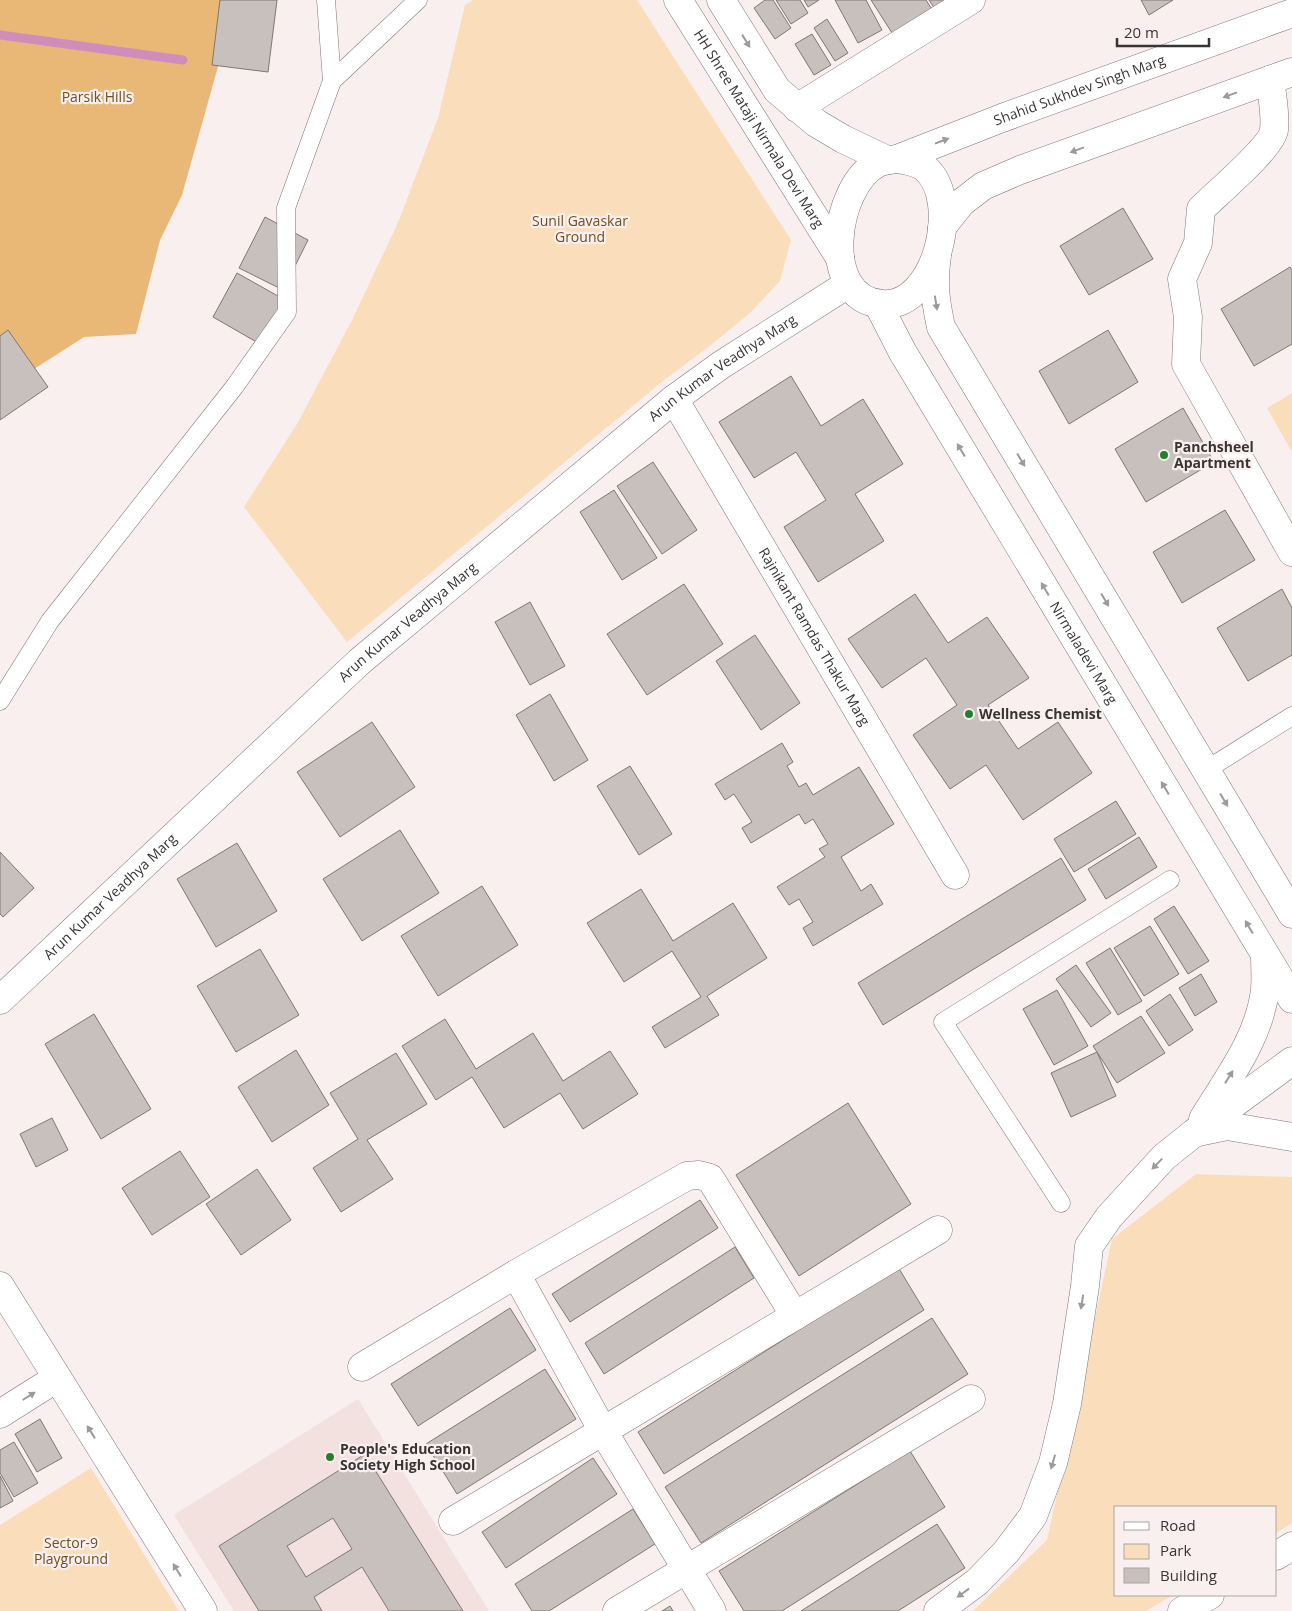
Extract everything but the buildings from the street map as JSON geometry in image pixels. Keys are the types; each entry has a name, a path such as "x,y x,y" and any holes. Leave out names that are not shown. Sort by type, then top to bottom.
{"street":[{"name":"HH Shree Mataji Nirmala Devi Marg","path":"678,0 840,258"},
{"path":"722,0 777,90 816,124 843,139 892,160 916,163 925,168 932,176 938,187 941,200 942,227 934,281 941,327 1292,914"},
{"path":"797,108 971,0"},
{"name":"Shahid Sukhdev Singh Marg","path":"892,160 1292,13"},
{"path":"942,227 961,203 982,186 1020,170 1281,76"},
{"path":"1281,76 1273,108 1274,132 1263,149 1201,209 1198,244 1182,279 1188,317 1186,364 1292,552"},
{"path":"892,160 877,163 867,172 852,193 842,218 839,245 840,258 848,284 861,297 878,304 888,304 906,299 924,279 937,255"},
{"name":"Arun Kumar Veadhya Marg","path":"0,1000 359,662 674,399 721,365 848,284"},
{"name":"Nirmaladevi Marg","path":"878,304 902,351 1292,999"},
{"name":"Rajnikant Ramdas Thakur Marg","path":"674,399 955,875"},
{"path":"1194,1133 1247,1049 1265,990 1265,955"},
{"path":"938,1611 977,1582 1006,1552 1033,1516 1053,1463 1067,1404 1089,1246 1109,1216 1164,1157 1292,1061"},
{"path":"1194,1133 1227,1126 1266,1131 1292,1137"},
{"path":"362,1367 516,1274 687,1176 699,1175 710,1178 795,1316"},
{"path":"453,1521 938,1230"},
{"path":"516,1274 603,1430 712,1611"},
{"path":"0,1286 203,1611"},
{"path":"0,1414 58,1378"},
{"path":"617,1611 971,1399"},
{"path":"1277,1555 1292,1546"},
{"path":"1182,1611 1208,1596"}],"lane":[{"path":"0,701 50,621 234,386 287,312 286,208 332,81 326,0"},
{"path":"332,81 418,0"},
{"path":"1206,770 1292,716"},
{"path":"1061,1203 943,1022 1170,880"}],"shaded area":[{"name":"People's Education Society High School","path":"358,1399 489,1611 234,1611 174,1515"}],"green space":[{"name":"Parsik Hills","path":"0,0 227,0 219,63 182,195 160,240 136,334 84,337 20,378 0,375"},
{"name":"Sunil Gavaskar Ground","path":"473,0 637,0 791,240 780,281 751,312 663,381 347,642 244,507 297,424 351,322 397,225 438,118 465,5"},
{"path":"1292,393 1292,452 1267,408"},
{"path":"1196,1174 1292,1177 1292,1523 1277,1532 1277,1506 1114,1506 1114,1596 1171,1596 1146,1611 973,1611 1047,1540 1112,1239"},
{"name":"Sector-9 Playground","path":"91,1468 179,1611 0,1611 0,1525"}],"waterway":[{"path":"0,35 183,60"}],"place":[{"name":"Panchsheel Apartment","path":"1164,455"},
{"name":"Wellness Chemist","path":"969,714"},
{"name":"People's Education Society High School","path":"330,1457"}]}
